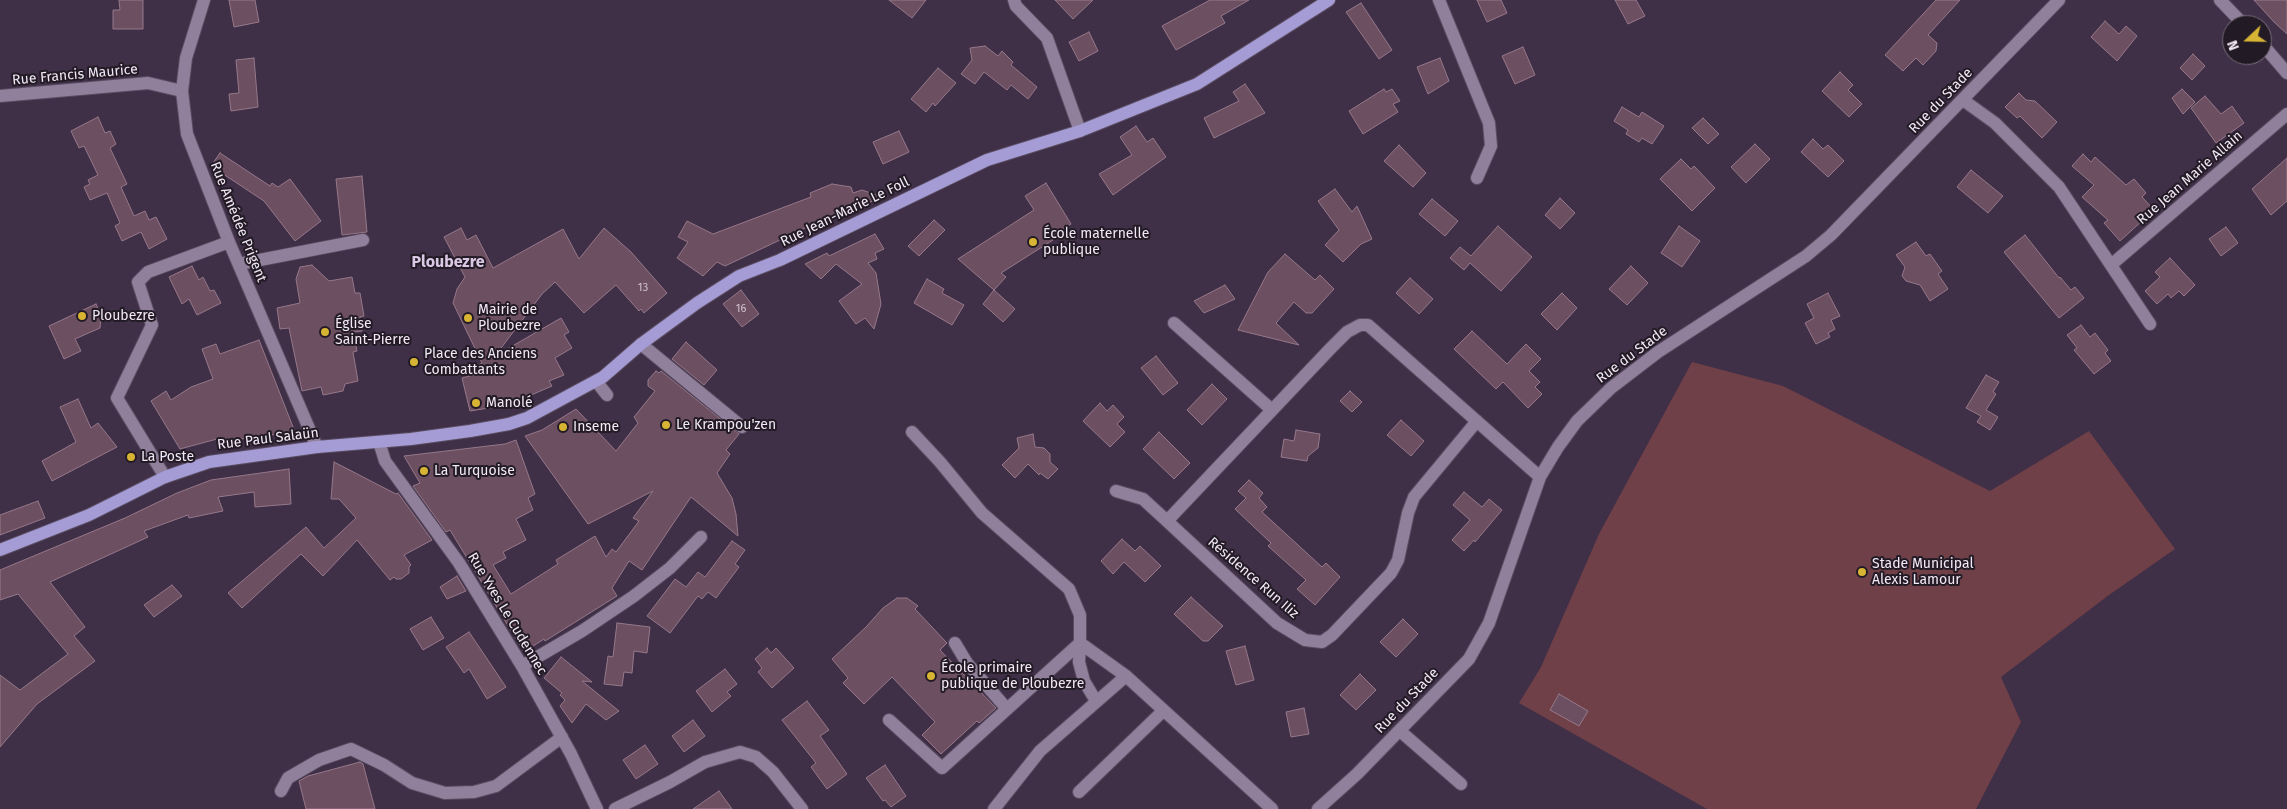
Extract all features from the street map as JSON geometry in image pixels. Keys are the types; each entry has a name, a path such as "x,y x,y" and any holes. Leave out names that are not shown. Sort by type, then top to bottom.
{"main road":[{"name":"Rue Jean-Marie Le Foll","path":"379,442 443,435 508,424 527,418 596,382 641,344 697,303 739,276 789,256 987,160 1080,132 1197,84 1330,0"},
{"name":"Rue Paul Salaün","path":"0,550 89,516 165,476 209,462 317,447 379,442"}],"street":[{"name":"Rue Amédée Prigent","path":"204,0 186,58 182,91 187,134 229,242 317,447"},
{"path":"1014,0 1016,6 1046,38 1080,132"},
{"path":"1439,0 1489,123 1491,146 1477,178"},
{"name":"Rue du Stade","path":"1318,809 1400,731 1469,659 1489,622 1540,477 1558,446 1577,421 1611,388 1658,352 1806,256 1838,228 2059,0"},
{"path":"2220,0 2234,15"},
{"path":"2272,56 2287,73"},
{"name":"Rue Francis Maurice","path":"0,96 148,83 182,91"},
{"path":"1963,100 1995,123 2058,187 2150,324"},
{"name":"Rue Jean Marie Allain","path":"2111,265 2287,114"},
{"path":"239,264 364,240"},
{"path":"165,476 118,398 152,325 138,282 148,272 229,242"},
{"path":"1174,323 1272,410"},
{"path":"1166,521 1347,332 1360,325 1368,325 1540,477"},
{"path":"641,344 739,421"},
{"path":"596,382 607,395"},
{"name":"Résidence Run Iliz","path":"1116,490 1143,499 1277,623 1305,640 1322,642 1332,635 1391,573 1398,560 1408,513 1414,497 1477,421"},
{"path":"912,432 940,462 982,513 1069,589 1080,615 1079,662 1084,682 1096,701"},
{"name":"Rue Yves Le Cudennec","path":"379,442 385,461 459,563 522,666 562,737 597,809"},
{"path":"522,666 582,631 634,596 670,568 701,537"},
{"path":"955,643 967,663 1007,709"},
{"path":"1080,643 1126,676 1272,809"},
{"path":"889,720 942,768 1080,643"},
{"path":"994,809 1040,751 1126,676"},
{"path":"1079,792 1163,711"},
{"path":"1400,731 1461,784"},
{"path":"280,791 288,778 319,760 351,749 384,765 412,783 445,792 474,792 496,786 562,737"},
{"path":"615,809 670,782 705,762 740,752 756,757 772,772 802,809"}],"shaded area":[{"name":"Stade Municipal Alexis Lamour","path":"1692,362 1783,386 1990,491 2089,431 2175,549 2109,595 2001,677 2021,722 1976,809 1707,809 1519,703 1541,667 1599,534"}],"building":[{"path":"119,0 143,0 143,29 113,29 113,10 120,10"},
{"path":"229,0 255,0 259,22 234,27"},
{"path":"889,0 926,0 912,18"},
{"path":"1055,0 1093,0 1073,19"},
{"path":"1210,0 1249,0 1221,16 1225,23 1176,50 1162,26"},
{"path":"1477,0 1501,0 1507,13 1487,22"},
{"path":"1615,0 1636,0 1645,16 1628,24"},
{"path":"1936,0 1960,0 1928,35 1937,43 1936,51 1923,65 1916,58 1903,71 1885,55"},
{"path":"2254,0 2287,0 2287,34 2272,20 2272,15 2268,15"},
{"path":"1361,3 1392,50 1379,59 1346,12"},
{"path":"2105,21 2119,34 2126,26 2137,36 2117,61 2091,37"},
{"path":"1089,32 1098,51 1079,61 1069,42"},
{"path":"985,46 998,56 1002,51 1013,62 1011,65 1037,87 1028,99 1011,85 1007,90 984,72 975,84 961,74 972,60 970,48"},
{"path":"1523,47 1535,75 1515,84 1502,56"},
{"path":"2193,54 2205,66 2192,80 2180,68"},
{"path":"254,58 258,107 231,111 229,94 239,93 236,60"},
{"path":"1440,58 1449,81 1428,94 1417,67"},
{"path":"938,68 956,83 935,106 933,103 926,112 911,99"},
{"path":"1840,72 1853,85 1848,90 1862,104 1849,117 1822,91"},
{"path":"1245,84 1265,113 1214,138 1204,118 1239,101 1233,92"},
{"path":"1384,89 1386,92 1392,89 1400,101 1393,104 1398,112 1363,134 1349,111"},
{"path":"2182,89 2195,102 2183,114 2172,98"},
{"path":"2019,93 2026,100 2035,101 2057,122 2042,138 2020,116 2017,118 2005,107"},
{"path":"2205,96 2221,114 2232,106 2244,123 2216,143 2191,108"},
{"path":"1622,107 1639,117 1642,112 1664,126 1652,144 1642,138 1639,142 1626,134 1628,130 1614,121"},
{"path":"98,117 105,133 110,131 116,144 110,148 127,184 121,187 134,216 145,211 149,220 156,217 167,239 149,249 141,232 122,241 115,226 120,223 107,193 90,200 84,187 90,184 88,180 98,175 84,146 79,148 71,131"},
{"path":"1703,118 1719,134 1708,144 1692,128"},
{"path":"1136,126 1147,142 1153,138 1166,157 1113,195 1099,174 1132,155 1120,137"},
{"path":"899,131 909,152 883,164 873,142"},
{"path":"1813,139 1823,149 1828,145 1844,161 1828,177 1801,152"},
{"path":"1755,144 1770,159 1746,183 1731,167"},
{"path":"1399,145 1426,173 1413,187 1384,161"},
{"path":"220,153 270,186 272,183 278,187 290,179 321,221 295,241 264,201 211,166"},
{"path":"2083,154 2091,162 2095,157 2126,185 2134,179 2146,193 2142,197 2154,210 2120,241 2104,223 2108,220 2082,197 2094,185 2072,166"},
{"path":"2287,158 2287,201 2271,215 2252,189"},
{"path":"1681,159 1691,169 1694,166 1715,188 1692,211 1660,179"},
{"path":"1971,170 2003,196 1988,213 1957,187"},
{"path":"362,176 367,232 342,235 336,179"},
{"path":"1046,183 1071,224 1051,237 1053,240 1001,273 1006,277 994,290 958,259 1034,210 1025,196"},
{"path":"832,184 851,187 853,193 862,190 882,197 820,224 818,222 725,266 717,262 703,276 677,258 688,242 678,237 687,221 713,234 811,197 810,193"},
{"path":"1335,189 1352,212 1357,206 1372,239 1361,244 1343,262 1325,245 1339,230 1318,201"},
{"path":"1560,198 1575,213 1560,229 1545,215"},
{"path":"1432,199 1458,221 1445,236 1419,214"},
{"path":"934,220 945,230 919,256 908,246"},
{"path":"1498,226 1532,257 1501,291 1470,263 1464,270 1450,258 1460,247 1471,256"},
{"path":"1679,226 1700,241 1682,267 1661,253"},
{"path":"2226,227 2238,243 2221,256 2209,239"},
{"path":"461,228 467,240 476,235 493,268 563,229 579,259 604,228 631,252 667,293 644,313 641,309 639,311 616,285 584,313 555,282 542,294 495,356 561,318 569,332 564,335 572,348 555,358 564,375 549,381 552,386 508,405 470,411 462,378 477,374 475,367 482,363 453,303 457,289 465,277 444,237"},
{"path":"875,234 884,249 875,253 877,259 868,263 876,273 881,304 874,329 865,318 856,324 839,301 862,284 836,264 821,279 805,264 827,253 829,256"},
{"path":"2025,235 2059,278 2071,290 2075,287 2084,298 2059,318 2004,252"},
{"path":"1916,242 1926,256 1930,254 1942,271 1938,274 1948,289 1930,301 1920,285 1906,281 1902,276 1905,267 1896,255"},
{"path":"1285,254 1315,280 1320,275 1334,289 1312,313 1306,313 1294,302 1276,323 1299,345 1238,330 1268,272"},
{"path":"2170,258 2195,285 2184,296 2179,291 2171,298 2168,294 2157,304 2145,291 2160,277 2155,272"},
{"name":"Église Saint-Pierre","path":"312,265 329,281 352,277 355,293 360,293 364,316 360,317 362,331 353,332 357,351 353,352 358,381 345,384 343,391 323,395 321,387 302,391 289,328 280,329 277,308 300,303 296,279 300,267"},
{"path":"192,266 199,280 203,277 210,291 214,290 221,303 197,315 189,299 182,304 169,277"},
{"path":"1631,266 1648,283 1627,305 1609,289"},
{"path":"1410,278 1433,299 1419,314 1396,293"},
{"path":"927,279 944,289 942,293 964,305 952,325 914,303"},
{"path":"1225,285 1235,299 1204,313 1194,301"},
{"path":"741,290 759,314 742,327 723,304"},
{"path":"994,290 1015,309 1003,322 983,304"},
{"path":"1562,293 1577,308 1557,330 1541,314"},
{"path":"1828,293 1840,316 1831,320 1835,329 1828,333 1830,337 1816,344 1805,323 1814,318 1807,304"},
{"path":"96,304 101,316 100,328 75,339 81,351 64,359 49,326"},
{"path":"2081,325 2090,337 2095,333 2108,350 2105,353 2111,361 2094,374 2074,350 2077,348 2067,335"},
{"path":"1472,331 1507,364 1526,344 1541,359 1529,371 1540,382 1535,387 1542,394 1528,408 1503,382 1496,389 1454,349"},
{"path":"259,340 295,432 218,442 217,439 180,449 151,401 166,391 171,400 191,387 213,379 202,349 216,344 220,354"},
{"path":"686,342 717,370 704,385 672,359"},
{"path":"1156,356 1178,383 1163,395 1141,368"},
{"path":"656,371 659,373 661,371 739,434 726,450 730,454 717,473 732,498 738,536 691,497 642,570 629,561 612,588 617,596 524,652 450,530 446,532 413,486 420,483 404,456 505,444 516,440 535,494 528,498 533,510 516,519 526,540 503,552 506,558 493,565 511,594 558,564 556,560 595,536 606,557 612,549 616,552 639,521 633,518 653,491 588,524 525,436 542,430 576,409 616,451 638,423 634,417 655,391 648,386 648,380"},
{"path":"1986,375 1999,382 1993,392 1996,394 1986,410 1998,417 1990,430 1977,422 1981,416 1966,408"},
{"path":"1212,384 1227,399 1202,425 1187,410"},
{"path":"1350,391 1362,402 1352,412 1340,401"},
{"path":"78,399 91,428 98,423 117,447 52,481 42,461 76,442 60,407"},
{"path":"1100,403 1107,411 1113,405 1124,417 1117,424 1125,432 1110,447 1083,421"},
{"path":"1401,420 1424,441 1411,456 1387,435"},
{"path":"1296,430 1320,434 1318,448 1308,456 1307,461 1281,457 1284,439 1294,441"},
{"path":"1159,432 1190,463 1174,479 1143,449"},
{"path":"1033,434 1035,447 1044,448 1050,454 1050,462 1058,469 1048,479 1040,473 1039,475 1028,464 1015,478 1002,465 1019,448 1017,438"},
{"path":"334,462 396,494 398,493 432,540 404,555 411,565 409,573 401,579 394,577 390,580 357,540 323,576 301,554 242,608 228,593 306,527 324,548 356,518 339,499 331,499"},
{"path":"289,469 291,504 255,507 254,492 218,497 223,511 189,518 188,515 144,531 148,537 50,582 85,627 74,636 95,661 37,704 0,747 0,675 20,690 68,654 18,594 0,600 0,570 211,480"},
{"path":"1249,480 1263,493 1259,498 1267,507 1262,512 1322,567 1326,563 1340,577 1315,605 1297,589 1306,580 1268,546 1271,543 1235,509 1246,498 1238,491"},
{"path":"1464,492 1482,507 1489,499 1502,510 1475,542 1474,540 1464,551 1452,540 1470,520 1453,505"},
{"path":"38,501 45,518 0,535 0,515"},
{"path":"1122,539 1135,551 1140,546 1161,566 1145,582 1124,562 1113,574 1101,561"},
{"path":"732,541 745,550 735,564 739,567 716,598 708,592 702,599 698,596 670,633 647,616 675,579 686,587 698,572 705,577"},
{"path":"457,576 466,591 447,599 440,587"},
{"path":"172,585 182,596 154,617 144,605"},
{"path":"1191,597 1223,626 1208,641 1203,641 1174,614"},
{"name":"École primaire publique de Ploubezre","path":"897,598 907,598 918,606 915,609 947,643 940,650 996,708 979,723 977,721 941,754 922,735 935,722 892,677 864,704 843,683 848,678 832,659 883,608"},
{"path":"431,617 444,638 423,650 410,629"},
{"path":"1403,619 1418,634 1396,657 1380,642"},
{"path":"617,623 650,627 647,653 634,651 632,673 624,672 622,686 604,684 608,656 613,657"},
{"path":"469,632 506,687 487,699 469,669 464,673 446,647"},
{"path":"1245,646 1254,680 1236,685 1226,651"},
{"path":"767,648 771,653 776,648 794,668 772,688 758,672 762,668 755,659"},
{"path":"561,657 592,682 582,681 619,711 606,720 586,704 572,723 560,706 565,700 560,695 562,693 544,678"},
{"path":"725,669 737,684 727,692 731,696 712,712 696,691"},
{"path":"1360,674 1376,690 1356,710 1340,695"},
{"path":"1559,694 1588,711 1579,726 1550,710"},
{"path":"807,701 829,730 820,736 847,774 827,789 811,767 816,763 782,720"},
{"path":"1304,708 1309,734 1291,737 1286,712"},
{"path":"693,720 705,736 684,752 672,736"},
{"path":"645,745 658,764 636,779 623,760"},
{"path":"360,762 363,764 375,809 306,809 299,781 308,776"},
{"path":"885,765 906,796 891,807 885,800 883,801 866,778"},
{"path":"719,791 732,809 693,809"}],"place":[{"name":"École maternelle publique","path":"1033,242"},
{"name":"Ploubezre","path":"82,316"},
{"name":"Mairie de Ploubezre","path":"468,318"},
{"name":"Église Saint-Pierre","path":"325,332"},
{"name":"Place des Anciens Combattants","path":"414,362"},
{"name":"Manolé","path":"476,403"},
{"name":"Le Krampou'zen","path":"666,425"},
{"name":"Inseme","path":"563,427"},
{"name":"La Poste","path":"131,457"},
{"name":"La Turquoise","path":"424,471"},
{"name":"Stade Municipal Alexis Lamour","path":"1862,572"},
{"name":"École primaire publique de Ploubezre","path":"931,676"}],"district":[{"name":"Ploubezre","path":"448,263"}]}
